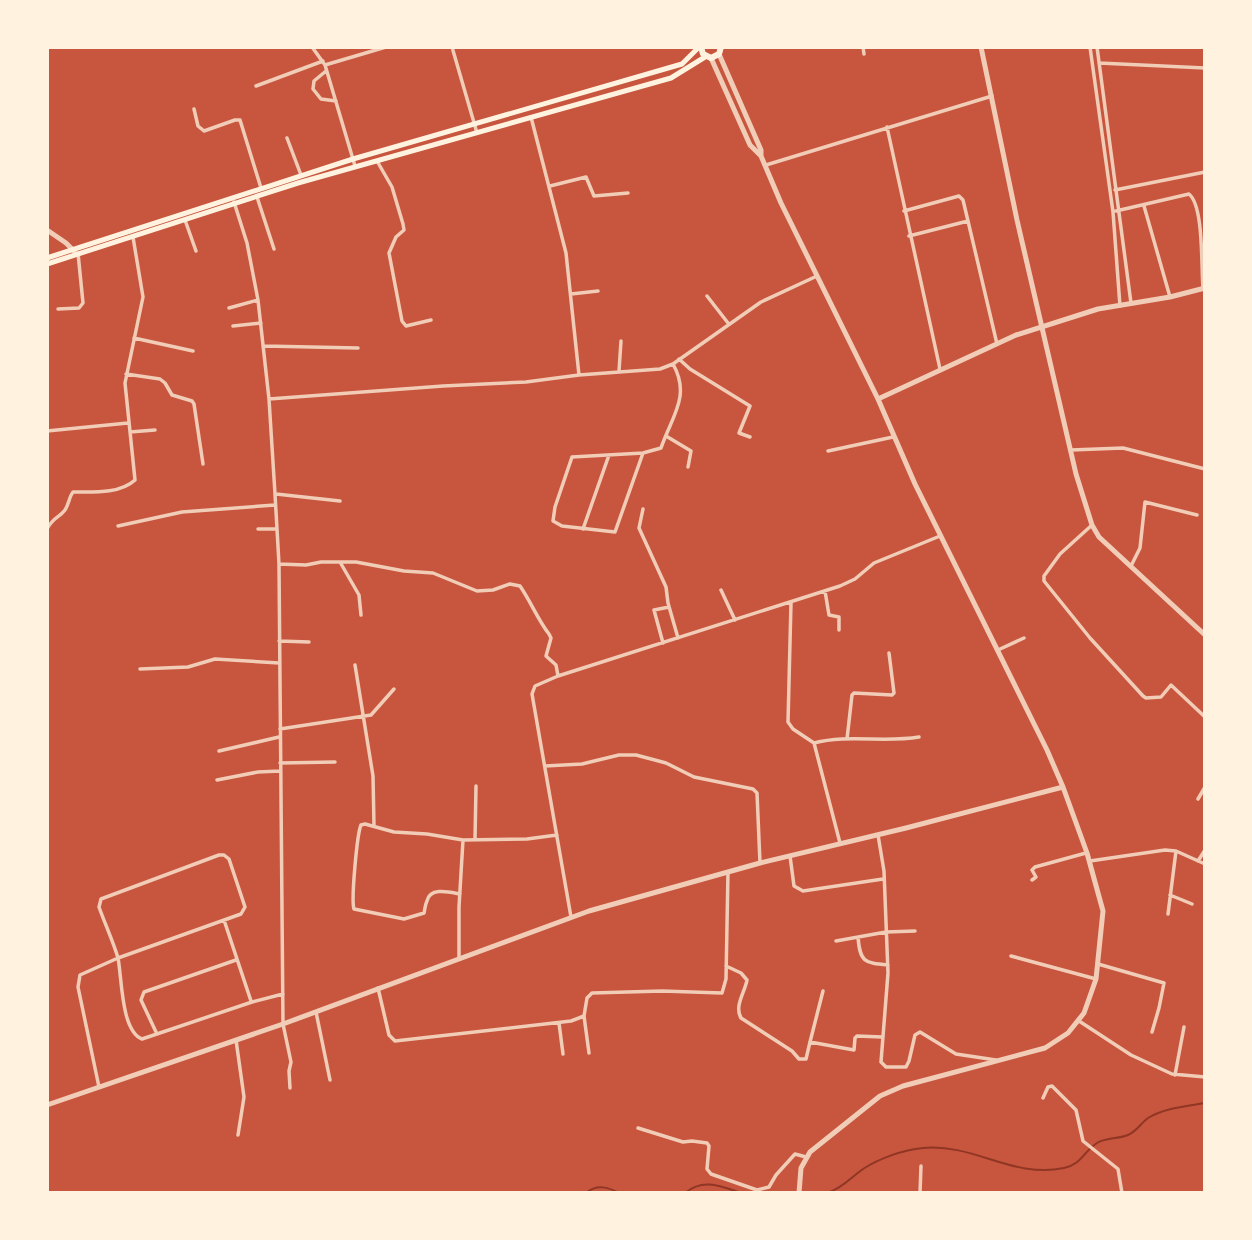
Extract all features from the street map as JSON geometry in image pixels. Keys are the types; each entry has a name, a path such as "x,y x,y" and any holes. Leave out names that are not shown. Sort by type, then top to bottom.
{"highway":[{"path":"700,47 708,57 722,49"}],"main road":[{"path":"47,258 133,237 185,220 261,188 353,159 682,64 700,47"},
{"path":"47,264 75,252 233,200 257,197 355,166 671,78 708,57"}],"street":[{"path":"312,47 325,66 355,166"},
{"path":"256,86 386,47"},
{"path":"453,47 477,133"},
{"path":"863,47 864,54"},
{"path":"981,47 1041,327 1070,450 1092,525 1096,533 1205,635"},
{"path":"1090,47 1131,303"},
{"path":"1097,47 1112,190"},
{"path":"722,49 781,203 878,399 916,487 1063,787 1090,861 1103,911 1096,979 1079,1021 1053,1044 903,1086 880,1096 806,1157 801,1168 799,1191"},
{"path":"708,57 750,145 761,156"},
{"path":"1092,62 1205,68"},
{"path":"325,66 314,81 313,89 321,99 336,101"},
{"path":"765,166 992,96"},
{"path":"194,109 198,126 204,131 235,120 242,123 261,188"},
{"path":"531,117 563,233 579,374"},
{"path":"887,127 940,369"},
{"path":"287,138 301,175"},
{"path":"377,161 392,187 404,230 396,237 389,253 402,321 406,326 431,320"},
{"path":"1112,190 1205,172"},
{"path":"550,186 586,177 594,196 628,193"},
{"path":"878,399 940,369 1041,327 1098,309 1170,297 1204,288 1195,199 1189,194 1115,212"},
{"path":"257,197 274,249"},
{"path":"904,211 959,197 962,200 997,344"},
{"path":"233,200 247,243 258,300 269,399 279,564 283,1024 291,1062 290,1088"},
{"path":"1144,206 1170,297"},
{"path":"1115,212 1120,306"},
{"path":"185,220 196,251"},
{"path":"909,236 968,221"},
{"path":"47,230 75,252 83,303 79,308 58,309"},
{"path":"47,529 54,517 64,511 73,492 112,490 134,483 135,464 126,374 143,298 133,237"},
{"path":"269,399 443,386 509,384 579,374 660,369 673,364 761,302 818,276"},
{"path":"571,293 598,291"},
{"path":"707,296 729,323"},
{"path":"229,308 258,300"},
{"path":"233,327 261,323"},
{"path":"134,338 193,351"},
{"path":"619,371 621,341"},
{"path":"264,346 358,348"},
{"path":"679,359 690,369 750,406 739,433 750,436"},
{"path":"643,453 618,529 612,533 558,525 553,521 567,470 575,457 659,450 680,400 682,383 673,364"},
{"path":"126,374 160,379 172,395 192,401 203,464"},
{"path":"47,431 129,423"},
{"path":"130,432 155,430"},
{"path":"666,436 691,451 688,467"},
{"path":"828,451 893,437"},
{"path":"1070,450 1123,448 1205,469"},
{"path":"583,529 609,454"},
{"path":"275,494 340,501"},
{"path":"1131,566 1140,548 1144,502 1198,515"},
{"path":"118,526 182,512 275,505"},
{"path":"643,509 639,527 665,583 678,638"},
{"path":"1092,525 1060,554 1043,579 1081,628 1143,696 1161,697 1171,685 1205,717"},
{"path":"258,529 276,529"},
{"path":"571,917 533,690 538,684 825,591 855,579 874,563 941,536"},
{"path":"340,562 359,595 361,615"},
{"path":"279,564 356,562 433,573 477,591 493,590 509,584 520,586 551,638 546,656 556,664 558,676"},
{"path":"721,590 735,620"},
{"path":"825,591 829,615 839,617 839,630"},
{"path":"791,603 788,722 793,729 814,743 919,737"},
{"path":"663,643 654,610 669,607"},
{"path":"998,650 1024,638"},
{"path":"279,640 309,642"},
{"path":"848,740 852,695 894,693 889,653"},
{"path":"140,669 188,667 215,659 279,663"},
{"path":"355,665 373,776 374,827"},
{"path":"279,729 362,717 375,712 394,689"},
{"path":"219,751 279,737"},
{"path":"814,743 840,843"},
{"path":"545,766 582,764 619,755 636,755 666,762 694,777 753,789 757,793 760,863"},
{"path":"280,762 335,762"},
{"path":"217,780 258,772 280,771"},
{"path":"475,786 475,840"},
{"path":"47,1105 283,1024 571,917 760,863 1063,787"},
{"path":"1198,799 1205,788"},
{"path":"460,894 446,891 432,894 427,900 424,913 404,919 354,909 352,897 359,829 363,824 394,832 475,840 556,835"},
{"path":"878,835 888,965 881,1062 886,1067 901,1068 908,1064 915,1035 920,1032 956,1054 998,1060"},
{"path":"458,960 463,839"},
{"path":"1198,861 1205,850"},
{"path":"1090,861 1153,851 1177,851 1205,864"},
{"path":"1168,914 1177,851"},
{"path":"1032,880 1036,877 1032,870 1035,867 1087,853"},
{"path":"99,1087 77,981 80,975 118,958 240,914 245,907 229,859 225,855 102,899 99,907 118,958 122,996 135,1035 142,1039 283,994"},
{"path":"790,856 794,886 803,891 883,879"},
{"path":"589,1053 584,1016 587,998 593,993 722,993 725,988 729,872"},
{"path":"1170,895 1192,904"},
{"path":"224,920 252,1002"},
{"path":"836,941 915,930"},
{"path":"858,937 859,954 862,958 871,963 888,965"},
{"path":"1011,956 1096,979"},
{"path":"156,1033 141,1000 144,992 236,960"},
{"path":"1098,964 1164,983 1152,1032"},
{"path":"726,966 747,979 739,1006 738,1013 741,1018 793,1051 799,1059 806,1059 823,992"},
{"path":"378,988 389,1035 395,1041 559,1023 584,1016"},
{"path":"316,1012 330,1080"},
{"path":"1079,1021 1131,1055 1175,1075 1205,1077"},
{"path":"559,1023 563,1054"},
{"path":"1175,1075 1184,1027"},
{"path":"810,1042 854,1050 857,1036 882,1037"},
{"path":"236,1040 244,1097 238,1135"},
{"path":"1043,1098 1048,1087 1052,1086 1073,1105 1078,1115 1083,1141 1118,1169 1122,1193"},
{"path":"638,1128 683,1142 707,1143 707,1169 710,1174 757,1190 769,1187 795,1154 806,1157"},
{"path":"920,1193 921,1166"}],"waterway":[{"path":"828,1193 877,1161 923,1148 959,1151 1028,1169 1064,1168 1079,1161 1097,1143 1128,1135 1154,1115 1205,1103"},
{"path":"685,1193 705,1185 741,1193"},
{"path":"586,1193 602,1187 619,1193"}]}
